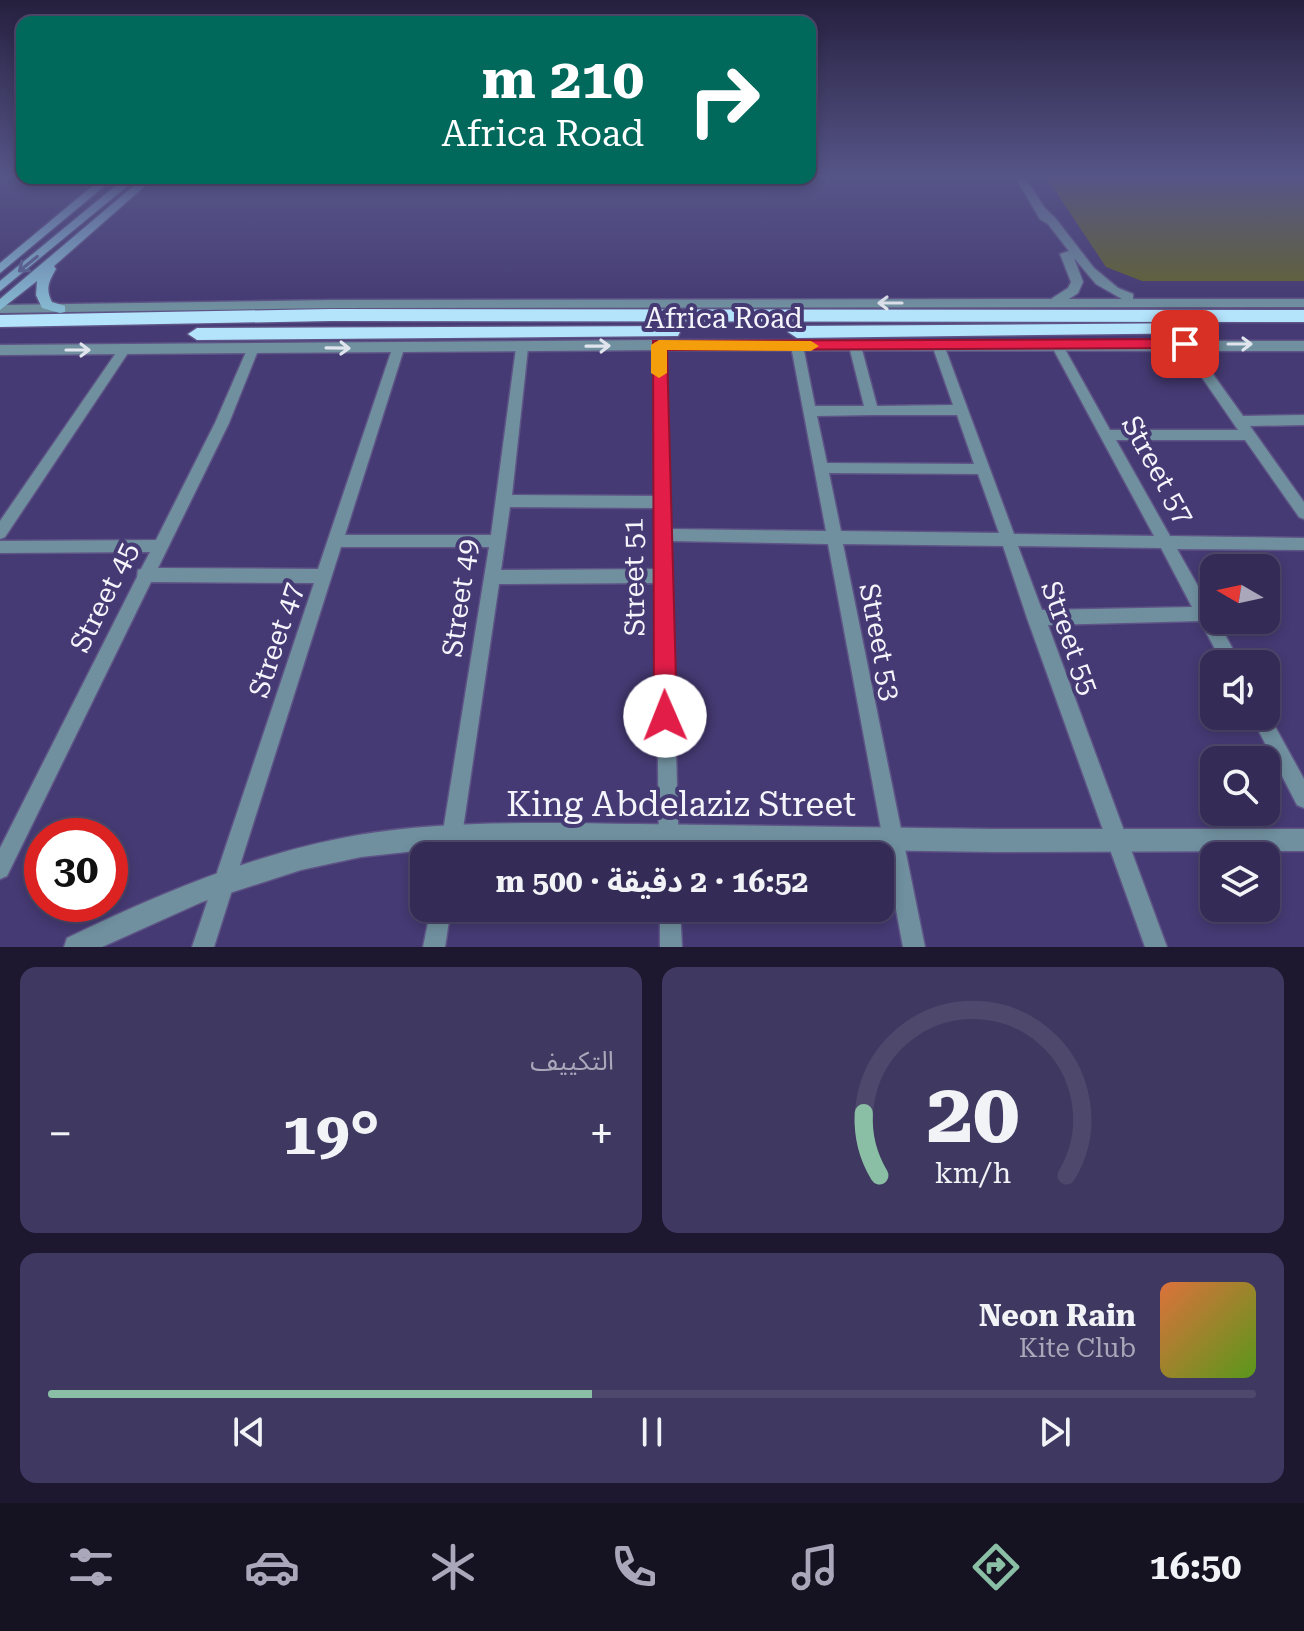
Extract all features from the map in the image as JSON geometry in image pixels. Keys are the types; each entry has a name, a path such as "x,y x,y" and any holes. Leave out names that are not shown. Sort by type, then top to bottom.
{"highway":[{"path":"307,305 330,315"},
{"name":"Africa Road","path":"0,335 319,333 585,324 810,310 1304,316"},
{"name":"Africa Road","path":"0,321 330,315 585,324 1304,329"},
{"path":"289,347 319,333"}],"main road":[{"path":"0,269 57,221"},
{"path":"0,287 80,221"},
{"path":"0,308 100,221"},
{"path":"56,260 40,283 47,305 60,309"}],"street":[{"path":"1047,221 1076,275 1074,290 1056,302"},
{"path":"1053,221 1090,274 1101,283 1129,298 1160,302"},
{"name":"Africa Road","path":"0,308 307,305 810,310 1056,302 1304,303"},
{"path":"1185,344 1304,513"},
{"path":"1274,344 1304,359"},
{"name":"Africa Road","path":"0,350 659,345 1304,346"},
{"name":"Street 51","path":"659,345 668,842"},
{"name":"Street 55","path":"938,345 1156,947"},
{"name":"Street 57","path":"1057,345 1200,605"},
{"name":"Street 53","path":"797,346 914,947"},
{"path":"855,346 872,411"},
{"name":"Street 45","path":"0,869 7,840 222,423 253,348"},
{"name":"Street 49","path":"452,842 504,501 522,348"},
{"name":"Street 47","path":"203,947 398,349"},
{"path":"0,533 124,350"},
{"path":"808,411 961,410"},
{"path":"1238,421 1304,420"},
{"path":"1107,435 1248,435"},
{"path":"819,468 982,469"},
{"path":"504,501 661,502"},
{"path":"662,535 1304,544"},
{"path":"335,541 496,541"},
{"path":"0,547 158,546"},
{"path":"144,575 324,576"},
{"path":"492,577 663,576"},
{"path":"1035,618 1200,614"},
{"path":"1268,730 1304,798"},
{"name":"King Abdelaziz Street","path":"780,842 893,839 1304,840"},
{"name":"King Abdelaziz Street","path":"76,947 127,921 225,883 333,851 410,848"},
{"path":"434,947 438,922"},
{"path":"670,922 671,947"}],"shaded area":[{"path":"1075,221 1304,221 1304,281 1142,281 1106,267"}],"slow traffic":[{"path":"659,373 659,345 811,346"}],"route":[{"path":"665,716 659,345 1185,344"}]}
